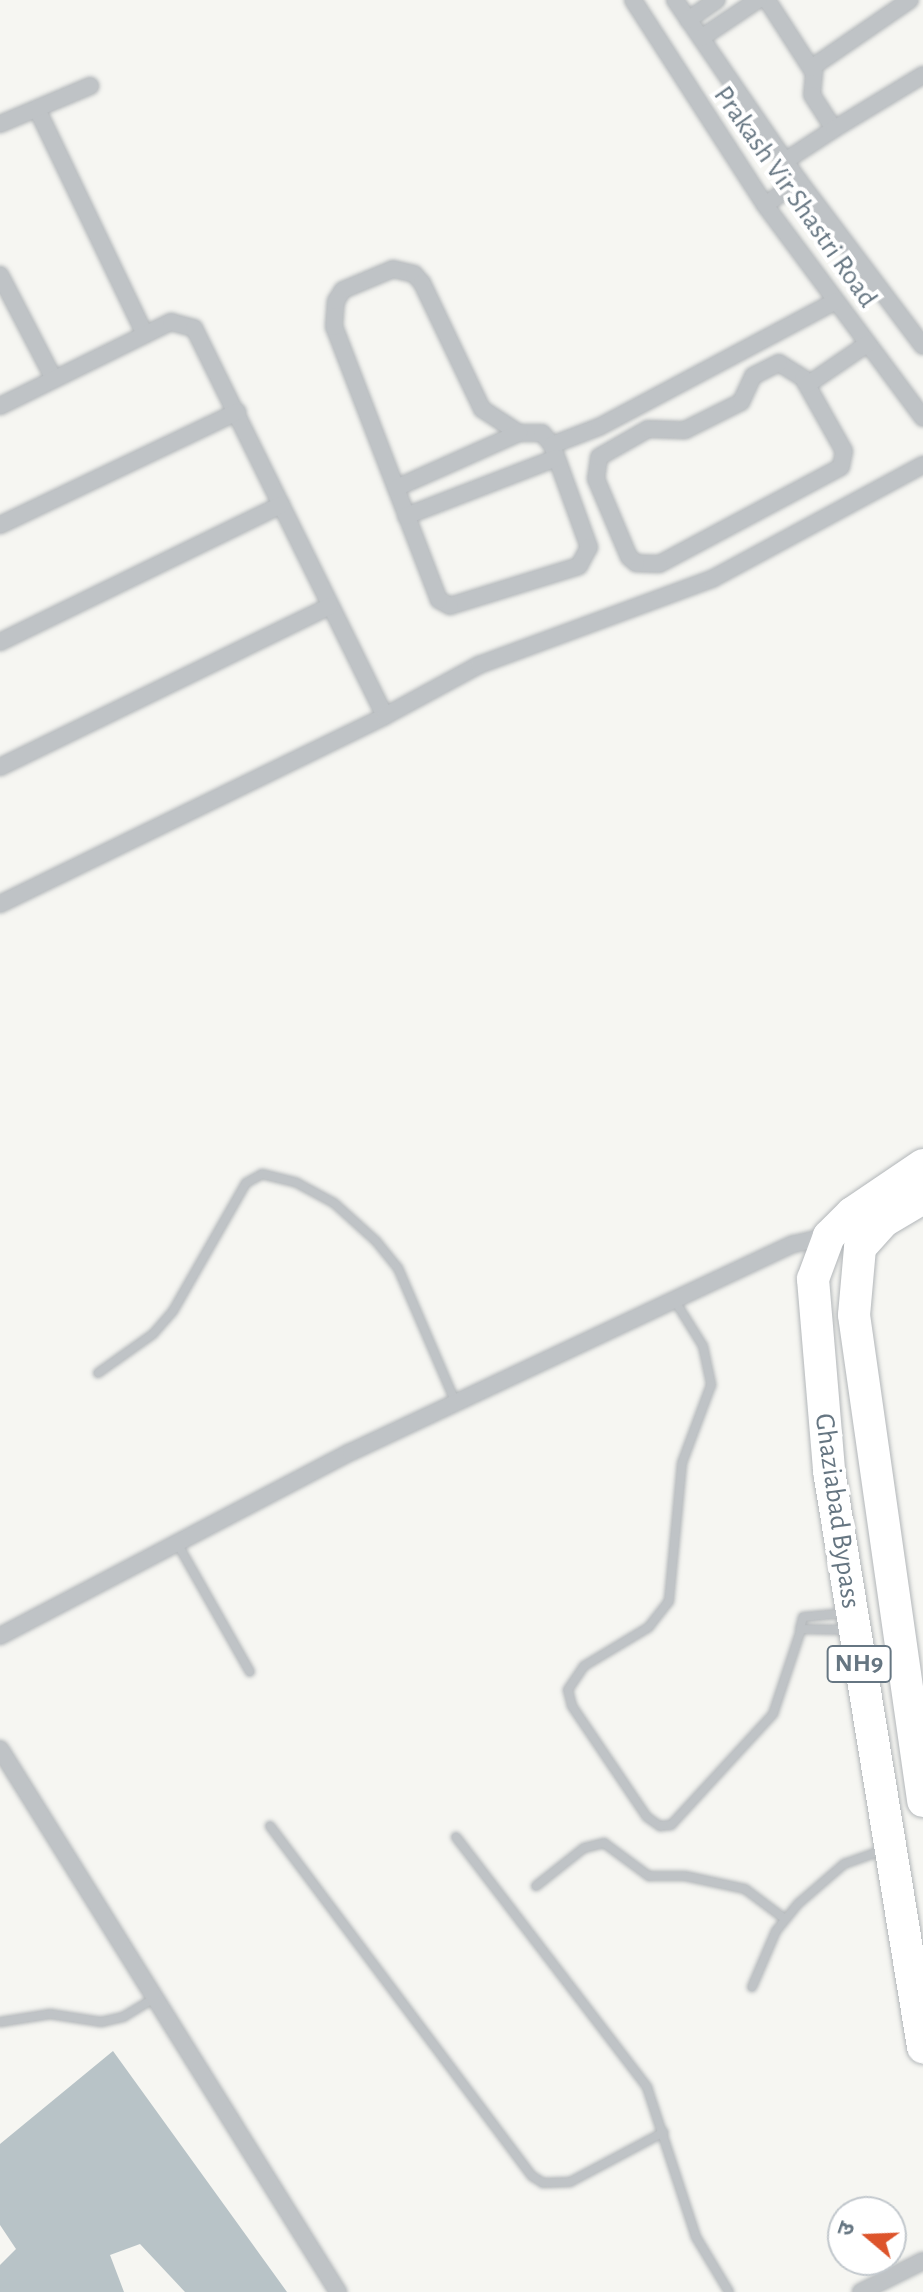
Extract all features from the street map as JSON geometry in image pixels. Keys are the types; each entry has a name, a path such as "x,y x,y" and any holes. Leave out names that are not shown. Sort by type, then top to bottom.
{"highway":[{"name":"Ghaziabad Bypass","path":"923,1165 863,1204 829,1236 813,1279 819,1384 837,1520 888,1850 923,2047"},
{"name":"Ghaziabad Bypass","path":"923,1198 873,1230 856,1261 854,1315 887,1565 912,1650 923,1801"},
{"path":"837,1520 879,1514"},
{"path":"845,1572 887,1565"}],"street":[{"name":"Prakash Vir Shastri Road","path":"633,0 765,205 923,418"},
{"name":"Prakash Vir Shastri Road","path":"675,0 799,181 923,346"},
{"path":"688,20 717,0"},
{"path":"701,38 758,0"},
{"path":"767,0 811,68 812,95 834,129"},
{"path":"811,68 910,0"},
{"path":"785,161 923,75"},
{"path":"0,124 90,86"},
{"path":"37,109 145,334"},
{"path":"765,205 799,181"},
{"path":"396,488 519,433 542,433 554,451 589,547 579,566 444,605 406,516 334,327 336,301 356,283 393,269 414,274 470,393 497,421 519,433"},
{"path":"0,275 54,379"},
{"path":"406,516 554,451 836,301"},
{"path":"0,406 178,320 194,328 385,716"},
{"path":"807,385 867,344"},
{"path":"779,363 791,367 807,385 844,451 833,474 659,564 647,566 629,557 596,479 599,457 648,429 685,430 741,402 753,376 764,368 779,363"},
{"path":"0,525 237,412"},
{"path":"0,904 385,716 479,665 712,579 923,465"},
{"path":"0,642 281,505"},
{"path":"0,767 330,606"},
{"path":"0,1636 456,1403 794,1244 829,1236"},
{"path":"0,1749 338,2292"},
{"path":"861,2292 923,2261"}],"lane":[{"path":"98,1373 153,1334 173,1311 246,1183 262,1174 297,1183 334,1203 376,1241 398,1268 456,1403"},
{"path":"674,1300 703,1346 711,1385 682,1463 669,1601 649,1627 584,1666 568,1690 572,1706 647,1817 660,1826 671,1825 773,1714 803,1617 852,1621"},
{"path":"177,1543 250,1672"},
{"path":"801,1630 852,1621"},
{"path":"270,1826 532,2176 543,2183 570,2182 664,2132"},
{"path":"456,1837 647,2087 696,2237 729,2292"},
{"path":"536,1886 584,1848 604,1843 649,1876 685,1876 745,1889 785,1919"},
{"path":"752,1987 785,1919 844,1864 888,1850"},
{"path":"0,2022 50,2014 101,2022 123,2017 157,1997"}],"shaded area":[{"path":"113,2051 287,2292 185,2292 140,2244 110,2255 124,2292 0,2292 0,2265 16,2249 0,2225 0,2144"}]}
